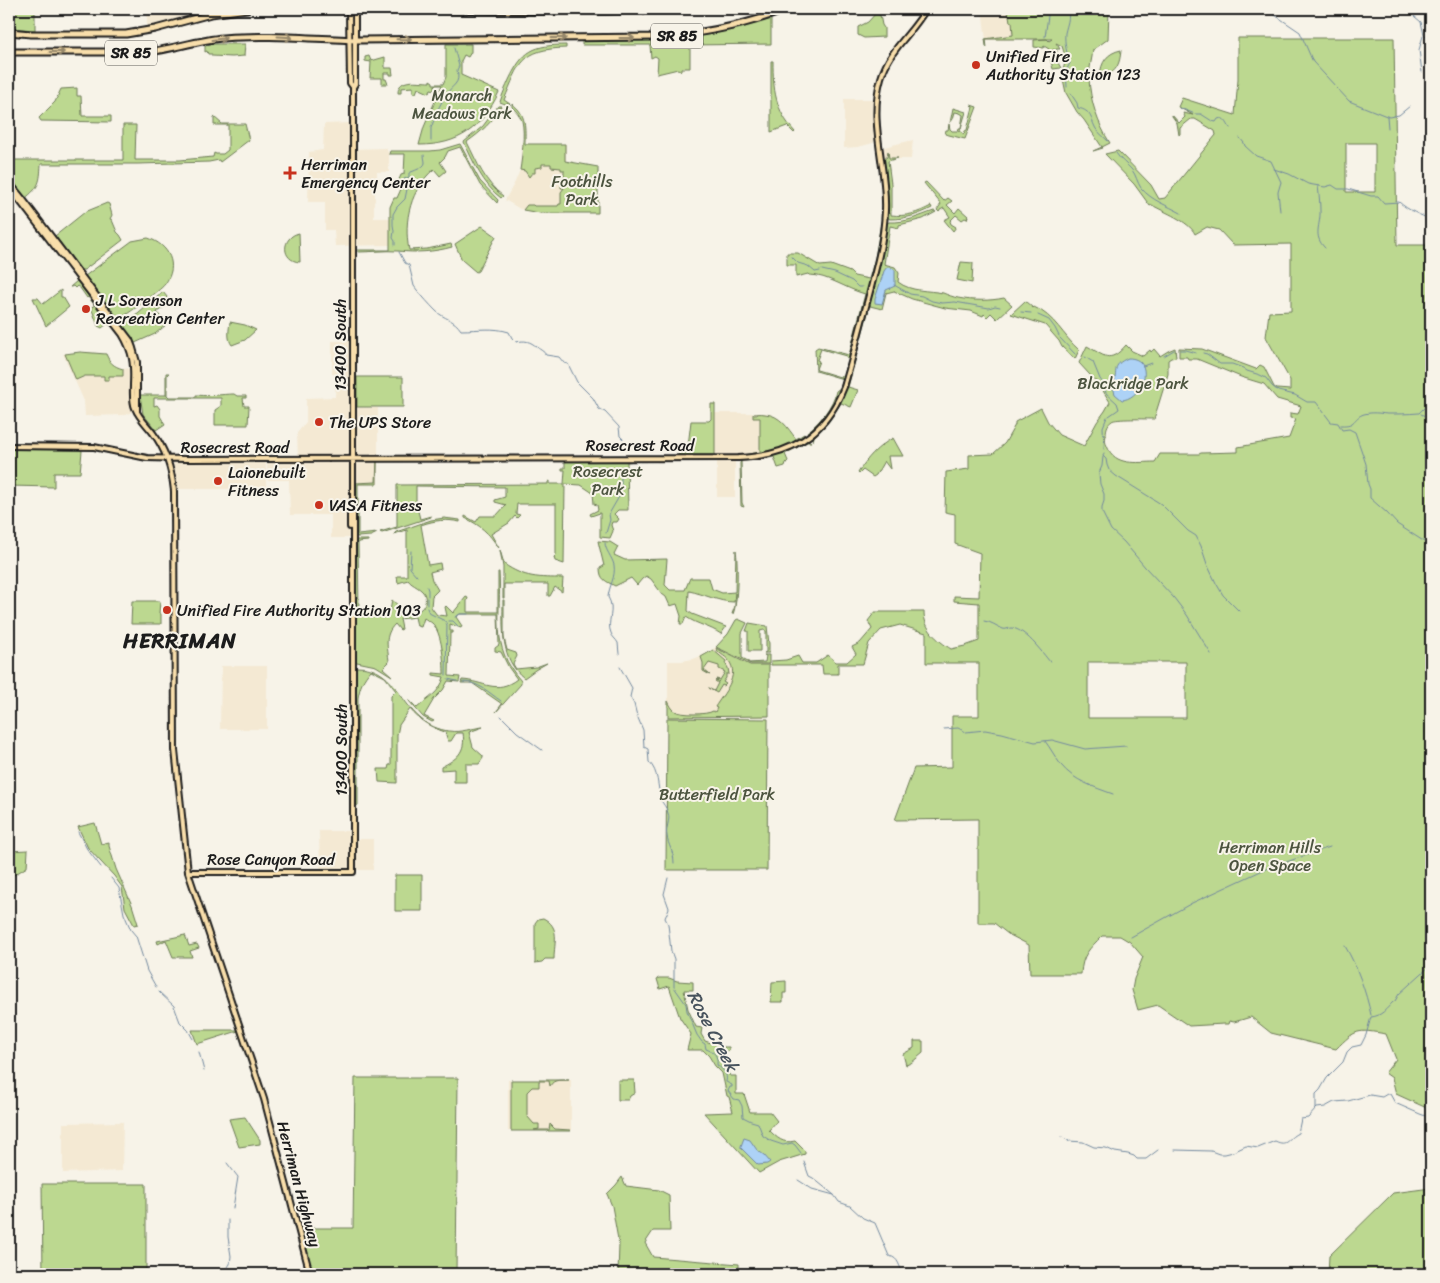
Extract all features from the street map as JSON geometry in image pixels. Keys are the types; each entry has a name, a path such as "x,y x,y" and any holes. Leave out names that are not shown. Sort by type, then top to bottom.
{"highway":[{"name":"SR 85","path":"9,32 126,34 154,29 211,14 247,9"},
{"name":"SR 85","path":"314,9 507,11 675,9"},
{"name":"SR 85","path":"9,52 140,52 231,38 283,37 352,40 657,38 737,26 787,9"}],"main road":[{"name":"13400 South","path":"349,9 355,84 353,87 353,872"},
{"name":"Rosecrest Road","path":"9,446 94,447 136,456 167,459 756,457 783,451 818,428 831,412 844,386 881,248 885,220 883,171 876,131 880,83 890,56 926,9"},
{"name":"13400 South","path":"352,40 355,10"},
{"path":"9,182 130,340 136,362 137,412"},
{"path":"9,188 128,344 133,359 134,403 137,412 155,435 171,472 174,491 175,750 188,872"},
{"path":"350,527 353,497"},
{"name":"Rose Canyon Road","path":"188,872 353,872"},
{"name":"Herriman Highway","path":"188,872 264,1099 310,1274"}],"shaded area":[{"path":"147,9 231,9 147,29"},
{"path":"982,9 1019,9 1021,39 986,40"},
{"path":"844,99 875,99 873,124 875,141 873,143 844,148"},
{"path":"351,123 351,149 386,148 389,154 389,172 377,172 374,218 390,218 390,245 335,246 334,230 325,230 325,202 308,202 309,152 323,150 324,124"},
{"path":"913,140 911,159 884,159 882,150 884,147"},
{"path":"522,144 566,144 566,214 531,212 520,209 505,200 520,170"},
{"path":"332,341 349,341 350,407 378,408 378,484 354,485 354,477 349,477 351,538 331,538 331,515 290,515 289,480 267,480 267,461 298,460 297,433 306,422 306,398 335,397 336,374 332,374"},
{"path":"86,352 106,354 110,362 115,366 123,369 131,368 134,411 125,415 85,416 84,401 63,354"},
{"path":"715,413 765,413 772,415 782,421 797,441 764,453 715,455"},
{"path":"266,461 266,489 176,489 173,463"},
{"path":"717,461 735,461 735,497 717,497"},
{"path":"716,647 751,664 769,664 767,717 668,717 668,661 693,659 704,655"},
{"path":"221,666 267,666 267,729 220,729"},
{"path":"319,831 352,831 351,871 320,870"},
{"path":"356,839 373,839 373,870 357,869"},
{"path":"508,1080 571,1080 571,1130 508,1131"},
{"path":"123,1122 122,1171 63,1173 63,1123"}],"green space":[{"path":"9,9 35,9 35,30 9,28"},
{"path":"1006,9 1109,9 1108,39 1093,50 1089,78 1095,112 1110,143 1102,147 1066,93 1063,70 1066,59 1062,46 1056,43 1060,49 1056,49 1059,57 1057,58 1058,56 1054,49 1051,51 1061,68 1053,69 1049,49 1044,46 1043,48 1034,47 1034,40 1047,39 986,39 987,48 985,39 1013,35 1012,22 1010,22"},
{"path":"876,13 880,15 884,28 884,37 864,38 858,35 858,27 868,22"},
{"path":"771,19 771,44 690,45 690,68 681,68 681,71 678,69 657,74 658,58 655,56 651,58 650,45 582,45 582,40 706,35"},
{"name":"Herriman Hills Open Space","path":"1238,38 1394,38 1397,245 1431,245 1431,1110 1396,1094 1392,1078 1385,1073 1396,1059 1386,1034 1369,1031 1358,1032 1336,1049 1271,1033 1251,1017 1234,1022 1229,1021 1228,1024 1189,1026 1158,1005 1138,1010 1132,990 1134,979 1143,957 1130,942 1120,936 1102,936 1087,953 1081,974 1030,974 1029,945 1008,934 994,923 978,923 978,819 895,820 914,768 952,767 952,716 979,716 979,663 926,663 926,633 900,625 881,630 869,643 863,664 838,664 838,674 823,674 822,665 771,665 771,661 786,660 798,656 802,663 816,663 828,655 836,662 847,662 856,654 852,647 860,643 872,629 868,621 875,612 924,612 926,624 932,634 951,649 979,641 979,603 954,601 954,596 979,597 980,553 955,544 955,514 945,512 946,472 969,469 969,455 993,454 1005,443 1015,422 1041,408 1048,422 1059,435 1084,446 1110,402 1100,386 1079,363 1087,346 1107,356 1115,355 1126,345 1132,351 1143,356 1154,349 1160,356 1175,348 1176,357 1168,360 1168,374 1154,419 1119,419 1110,422 1108,425 1106,443 1111,453 1121,460 1127,462 1155,462 1160,454 1238,452 1238,447 1289,438 1296,419 1290,418 1290,413 1298,414 1301,406 1277,399 1264,384 1197,359 1179,357 1179,348 1202,349 1256,369 1260,365 1264,367 1274,387 1290,390 1290,380 1266,337 1269,312 1291,311 1291,244 1233,245 1219,230 1207,227 1195,234 1182,221 1152,205 1150,206 1134,184 1105,154 1118,151 1151,185 1159,199 1165,198 1216,135 1215,131 1195,119 1191,119 1180,128 1179,135 1177,123 1172,115 1179,123 1185,117 1183,113 1193,115 1178,107 1182,98 1235,115 1238,80","holes":["1346,143 1375,143 1375,192 1346,192","1088,662 1186,662 1186,718 1088,718"]},
{"path":"210,44 245,44 244,56 212,56 207,51 205,52 205,46"},
{"name":"Monarch Meadows Park","path":"446,44 471,44 471,52 468,57 464,55 461,61 461,75 499,92 485,115 468,132 446,142 419,145 424,127 442,85 435,85 435,90 431,89 429,93 418,88 416,93 413,93 413,87 401,88 401,93 398,93 399,88 405,82 430,82 430,80 433,84 443,84 446,77"},
{"path":"566,45 566,48 540,51 524,60 514,76 504,100 510,105 500,102 514,70 525,56 538,48"},
{"path":"1121,50 1120,60 1116,68 1110,73 1100,76 1102,66 1108,56"},
{"path":"369,56 371,61 385,57 385,68 392,68 393,75 384,73 384,79 386,79 388,84 382,84 382,78 370,78 371,62 365,61 365,57"},
{"path":"771,61 773,61 776,99 783,116 794,133 787,126 771,132"},
{"path":"77,88 77,96 81,96 82,116 111,116 111,122 41,121 39,118 55,102 61,89"},
{"name":"Foothills Park","path":"512,104 523,117 525,144 565,144 565,161 598,167 598,213 540,213 523,210 527,205 558,206 561,204 561,192 564,188 561,188 561,185 564,185 564,170 551,167 551,164 542,164 542,167 535,168 535,173 532,173 529,177 525,171 520,170 523,126"},
{"path":"971,105 977,107 965,139 945,134 949,124 952,131 958,131 961,128 960,131 964,134 967,130 973,107"},
{"path":"498,106 501,106 490,122 467,142 486,178 503,196 501,198 484,180 464,142 483,126"},
{"path":"953,108 966,112 961,128 963,115 960,113 955,112 950,123"},
{"path":"214,117 222,124 245,124 249,140 220,162 219,160 209,162 138,164 41,164 38,184 24,199 9,180 9,160 123,160 123,125 136,125 135,160 180,160 213,157 214,153 223,154 228,150 228,125 214,125"},
{"path":"460,144 480,181 498,200 497,203 480,185 460,147 448,151 440,162 446,171 440,176 434,169 426,177 414,196 408,216 407,239 409,250 427,249 451,244 452,247 425,252 358,252 358,250 390,250 390,207 401,189 398,182 401,175 404,174 405,154 389,154 390,151 440,150"},
{"path":"888,151 889,158 898,158 888,161 891,184 891,215 907,215 931,206 932,208 917,215 896,219 888,218 884,159 887,157"},
{"path":"926,182 944,201 948,198 952,201 947,205 955,213 959,208 968,216 967,219 962,220 956,215 950,221 956,227 953,231 944,220 950,217 944,208 939,212 937,210 941,204 924,183"},
{"path":"107,203 112,215 110,219 123,240 84,270 81,270 55,236 85,212"},
{"path":"936,212 923,219 899,225 899,228 890,226 884,264 895,267 899,273 898,282 908,288 943,293 956,298 970,300 1004,298 1012,305 997,319 991,313 987,317 984,314 983,316 971,311 945,308 912,299 894,291 886,293 882,309 870,306 887,223 907,220"},
{"path":"882,222 878,251 849,359 846,356 821,349 817,360 819,361 817,370 845,377 835,400 826,414 807,432 825,413 836,391 840,388 843,379 816,371 815,349 818,347 849,355 865,294 823,277 808,274 796,277 796,265 787,265 787,253 798,253 820,266 831,265 850,272 854,276 869,279"},
{"path":"482,226 496,236 476,272 462,260 455,244"},
{"path":"299,233 300,262 289,258 286,249 289,239"},
{"path":"148,238 161,245 170,256 171,270 169,277 157,292 118,320 85,276 132,241"},
{"path":"961,262 973,263 972,283 957,280"},
{"path":"77,281 112,324 107,324 102,328 98,326 91,307 94,304 80,288 77,286 75,288 73,286 70,287"},
{"path":"61,290 61,297 63,297 69,307 46,326 33,298 38,298 43,304"},
{"path":"163,292 167,297 167,302 169,301 170,303 157,312 166,325 155,334 135,343 123,323 138,314"},
{"path":"1025,301 1048,316 1079,350 1075,359 1062,347 1045,325 1011,314"},
{"path":"868,309 848,387 858,390 851,407 841,403 827,424 814,437 813,441 812,436 831,416 844,395"},
{"path":"230,322 245,325 256,330 245,340 232,345 229,337"},
{"path":"80,352 106,354 112,364 123,369 123,376 109,376 109,380 104,380 104,376 85,376 76,380 65,354"},
{"path":"166,373 169,373 167,375 167,395 169,397 234,394 246,396 246,398 243,398 244,406 249,406 248,425 215,425 215,410 221,406 221,398 154,398 154,406 157,405 160,409 160,416 165,424 156,430 143,414 140,395 166,395"},
{"path":"357,377 403,377 403,407 357,407"},
{"path":"711,404 715,404 715,455 679,455 678,449 686,449 688,446 691,421 709,421 711,419"},
{"path":"753,414 775,417 783,423 796,439 804,434 804,436 774,450 759,454 742,455 760,452 760,418 753,418"},
{"path":"893,438 903,456 888,456 890,469 884,461 873,477 863,470 859,474 861,468 873,453"},
{"path":"806,440 811,442 807,442 785,454 788,461 785,466 778,468 774,457 741,461 776,454"},
{"path":"9,448 80,448 82,451 80,473 54,473 54,487 9,486"},
{"path":"377,460 391,461 377,461 377,484 358,484 358,535 377,533 371,536 357,537 355,533 355,483 376,482"},
{"name":"Rosecrest Park","path":"545,460 636,461 627,462 628,510 618,510 614,514 619,519 617,522 612,522 613,531 610,538 600,537 600,513 591,516 590,514 598,510 597,505 594,504 593,493 581,485 565,484 564,564 555,561 554,557 556,555 556,504 517,504 516,514 520,515 517,518 515,516 509,523 491,534 499,548 484,530 465,518 465,516 476,522 480,516 496,516 506,505 495,502 495,500 505,497 505,487 416,486 416,503 420,519 431,517 382,533 380,532 397,527 397,485 548,484 550,481 550,484 564,484 565,470 562,470 562,468 565,468 565,461 543,461"},
{"path":"741,461 742,503 744,507 741,506"},
{"path":"444,518 460,520 460,522 441,520 421,525 428,565 440,563 441,569 430,572 438,590 432,596 431,607 437,615 447,616 446,606 453,613 466,597 468,598 467,612 498,612 499,572 499,630 501,642 504,655 521,681 521,684 496,712 502,704 472,683 461,683 462,680 496,687 510,684 517,679 501,652 495,651 495,648 499,645 498,614 460,614 456,617 462,626 461,628 450,624 450,631 453,631 453,633 450,633 449,676 460,677 459,682 448,681 443,690 434,699 424,716 434,721 432,722 423,717 409,700 417,708 437,691 444,677 433,675 433,673 444,674 444,668 440,640 432,623 424,618 421,627 417,626 415,617 400,619 402,629 400,630 395,624 391,628 387,642 389,662 383,668 392,676 376,666 355,660 355,542 357,540 368,540 358,542 359,612 390,611 392,600 408,613 416,612 424,604 424,593 408,580 398,583 397,576 407,576 407,530 394,534 431,520"},
{"path":"598,541 610,542 618,547 614,555 625,560 667,559 665,585 670,590 685,590 690,578 709,578 712,589 722,593 735,592 736,550 737,592 733,614 735,593 734,602 723,601 689,591 688,611 726,627 721,634 686,617 683,624 680,624 681,616 677,604 670,606 666,597 651,579 646,576 637,585 631,578 615,586 606,581 602,578 600,572 600,568 604,566"},
{"path":"500,550 504,564 511,569 525,575 563,578 562,592 555,587 550,596 548,596 548,584 504,584 503,598 503,567"},
{"path":"504,600 504,638 503,621"},
{"path":"132,601 160,601 159,613 161,614 161,624 131,624"},
{"path":"738,619 747,623 742,633 742,658 748,661 748,663 716,647"},
{"path":"749,623 767,626 769,653 764,653 766,652 766,631 764,630 760,631 760,651 748,651 748,631 746,631"},
{"path":"504,638 507,650 516,653 517,656 513,664 516,669 536,667 547,663 524,678 516,670 511,662 507,652"},
{"path":"716,648 750,665 769,665 769,716 668,717 668,701 673,709 678,712 694,714 715,712 717,708 715,707 726,691 733,673 729,661"},
{"path":"713,650 726,661 729,674 726,674 723,682 726,684 722,685 717,693 708,688 714,691 718,683 715,681 719,682 716,679 720,680 725,672 719,669 719,666 709,663 704,670 710,675 703,671 701,657"},
{"path":"764,655 769,655 769,664 749,663 765,662 766,656"},
{"path":"357,667 369,668 387,678 413,711 434,727 462,731 483,727 469,732 473,747 483,758 479,764 466,764 466,782 454,782 454,769 441,770 441,767 456,758 462,750 463,733 456,733 451,741 448,741 445,732 435,728 426,723 410,709 399,725 397,735 397,783 379,782 378,769 388,769 389,765 391,765 391,696 396,691 385,677 371,670 362,683 358,698 358,805 355,807 355,669"},
{"name":"Butterfield Park","path":"667,718 768,719 767,870 666,870"},
{"path":"95,823 101,844 109,842 116,869 138,924 134,925 125,908 122,887 88,848 78,827"},
{"path":"28,850 27,867 9,878 9,851"},
{"path":"395,875 422,875 422,911 395,911"},
{"path":"543,918 549,922 554,930 554,959 545,959 542,962 535,963 535,923 538,919"},
{"path":"185,935 189,946 197,944 199,948 190,951 192,957 173,957 166,940 158,944 157,941"},
{"path":"657,979 693,982 693,990 684,990 688,1009 696,1027 702,1028 701,1034 705,1041 711,1043 714,1041 724,1047 729,1047 729,1050 720,1055 730,1076 736,1076 736,1094 744,1094 750,1112 770,1112 777,1121 769,1130 784,1141 795,1141 805,1151 805,1154 779,1162 759,1173 704,1113 733,1112 722,1073 703,1050 687,1050 691,1034 680,1018 669,986 660,989"},
{"path":"786,981 786,993 783,993 783,1002 771,1002 772,982"},
{"path":"192,1030 237,1030 238,1031 197,1044"},
{"path":"914,1041 923,1041 923,1053 906,1065 903,1054 914,1048"},
{"path":"355,1078 458,1078 456,1274 313,1274 300,1228 353,1228"},
{"path":"511,1080 569,1080 556,1081 550,1086 549,1081 539,1081 539,1087 532,1087 527,1092 527,1116 534,1124 539,1124 539,1129 534,1130 549,1130 550,1124 555,1129 570,1131 511,1131"},
{"path":"618,1080 634,1080 635,1093 628,1100 618,1100"},
{"path":"245,1117 260,1140 260,1144 239,1147 229,1119"},
{"path":"622,1177 626,1186 659,1190 669,1195 670,1231 653,1231 645,1243 653,1257 739,1264 739,1274 618,1274 619,1245 612,1206 607,1194"},
{"path":"42,1184 146,1184 146,1274 43,1274"},
{"path":"1431,1188 1431,1274 1328,1274 1329,1256 1393,1193"}],"water":[{"path":"887,267 895,270 895,286 886,290 882,304 875,303 884,271"},
{"path":"1128,358 1137,360 1142,364 1144,378 1136,393 1130,398 1122,400 1115,394 1113,387 1117,366"},
{"path":"744,1138 750,1140 757,1150 770,1162 758,1165 741,1148"}],"waterway":[{"path":"1045,37 1049,9"},
{"path":"1067,87 1066,71 1070,63 1065,37 1068,9"},
{"path":"1266,9 1300,32 1313,62 1349,101 1389,117 1399,115 1410,106"},
{"path":"1411,9 1414,16 1421,22 1424,35 1431,41"},
{"path":"1422,72 1419,50 1423,36"},
{"name":"Rose Creek","path":"431,141 431,128 434,117 448,91 458,79 457,70 459,66 454,48"},
{"path":"1071,94 1078,108 1088,113 1096,129 1108,141"},
{"path":"1180,108 1195,114 1201,114 1212,121 1216,122 1220,118 1226,121 1230,128"},
{"path":"1387,116 1388,128"},
{"path":"1240,138 1245,146 1256,156 1271,161 1281,182 1278,192 1280,211"},
{"path":"1116,153 1135,174 1141,188 1145,192 1155,200 1181,213"},
{"name":"Rose Creek","path":"395,245 393,238 393,214 405,199 407,189 403,185 404,179 409,177 409,173 424,165 424,155"},
{"path":"1274,169 1308,184 1325,187 1332,185 1338,189 1348,189 1371,196 1378,196 1384,203 1399,202 1410,210 1431,220"},
{"path":"1318,186 1320,201 1318,234 1325,248"},
{"name":"Rose Creek","path":"399,252 405,263 409,265 414,286 417,290 436,311 461,330 503,330 509,332 516,342 530,342 546,355 559,357 564,363 568,364 577,382 593,398 599,409 605,412 619,427 620,436 623,439"},
{"path":"792,257 798,263 808,266 815,272 820,271"},
{"path":"822,270 835,273 852,281 858,287 862,287"},
{"path":"894,285 910,294 922,296 932,301 942,303 955,302 989,308 1000,307"},
{"path":"1021,312 1031,313"},
{"path":"1038,315 1049,320 1059,336"},
{"path":"1060,338 1075,354"},
{"path":"1164,356 1174,350"},
{"path":"1180,350 1196,353"},
{"path":"1203,353 1220,364 1232,364 1266,378 1278,391 1295,395 1307,402 1316,402 1331,422 1338,423 1342,430 1349,429 1355,432 1366,464 1370,498 1397,524 1431,546"},
{"path":"1085,357 1093,362 1106,393 1117,403 1119,409 1109,416"},
{"path":"1143,366 1151,363"},
{"path":"1341,425 1350,424 1367,413 1419,413 1428,404 1431,397"},
{"path":"1421,414 1431,419"},
{"path":"1104,449 1103,427 1107,417"},
{"path":"1104,453 1103,456 1106,459 1109,470 1161,504 1188,531 1196,536 1216,583 1223,595 1239,611"},
{"path":"1099,473 1103,457"},
{"name":"Rose Creek","path":"606,533 610,520 609,514 620,495 621,474 619,468"},
{"path":"1099,474 1104,494 1102,512 1111,530 1174,598 1211,654"},
{"name":"Rose Creek","path":"605,543 614,565 614,574 608,597 611,607 610,629 612,636 618,643 619,654"},
{"path":"411,551 410,568 417,576"},
{"path":"427,587 428,596"},
{"path":"427,598 427,605"},
{"path":"427,608 429,613 445,621 447,625 446,675"},
{"path":"455,617 460,614 468,614"},
{"path":"448,621 453,621 459,627"},
{"path":"984,621 1003,629 1011,628 1021,632 1032,641 1050,662"},
{"name":"Rose Creek","path":"620,667 632,688 630,697 637,716"},
{"path":"448,679 457,681"},
{"path":"463,682 479,686 501,701"},
{"path":"501,716 517,732 542,750"},
{"name":"Rose Creek","path":"638,718 643,730 644,747 648,749 649,762 655,770 662,801 669,816 667,833 674,863"},
{"path":"944,729 958,728 966,732 985,730 1035,742 1052,740 1085,749 1126,746"},
{"path":"1045,741 1066,771 1085,783 1113,794"},
{"path":"78,832 87,849 101,867"},
{"path":"1131,937 1192,903 1263,870 1330,847"},
{"path":"111,878 119,888 124,914 131,930 136,936 147,971 156,987"},
{"name":"Rose Creek","path":"668,878 664,894 669,908 665,918 668,924 671,951 674,959 674,987 686,1004 697,1035 705,1044 706,1049 716,1056 717,1065 726,1074 726,1082 732,1085 728,1091 734,1099 739,1100 742,1106 743,1117 758,1123 763,1136 771,1141 783,1145 792,1143 801,1153"},
{"path":"1345,946 1361,979 1371,1015"},
{"path":"1175,1150 1211,1151 1225,1154 1246,1146 1258,1148 1275,1141 1279,1143 1287,1142 1298,1133 1301,1119 1308,1118 1316,1109 1316,1094 1327,1078 1343,1062 1347,1052 1352,1047 1361,1045 1371,1017 1384,1012 1399,994 1431,965"},
{"path":"159,992 174,1006 180,1022 193,1039"},
{"path":"199,1052 204,1071"},
{"path":"1316,1109 1334,1102 1348,1101 1370,1095 1382,1097 1390,1094 1395,1103 1431,1118"},
{"path":"1062,1137 1069,1141 1083,1142 1094,1147 1128,1154 1137,1159 1146,1159 1158,1150"},
{"name":"Rose Creek","path":"804,1162 809,1176 834,1195 839,1202 850,1206 863,1218 875,1223 889,1256 897,1261 904,1274"},
{"path":"227,1163 238,1177 233,1208"},
{"name":"Rose Creek","path":"798,1180 812,1189 834,1195"},
{"path":"223,1274 230,1264 231,1256 228,1220"}],"place":[{"name":"Unified Fire Authority Station 123","path":"976,65"},
{"name":"Herriman Emergency Center","path":"290,173"},
{"name":"J L Sorenson Recreation Center","path":"86,309"},
{"name":"The UPS Store","path":"319,422"},
{"name":"Laionebuilt Fitness","path":"218,481"},
{"name":"VASA Fitness","path":"319,505"},
{"name":"Unified Fire Authority Station 103","path":"167,610"}],"district":[{"name":"HERRIMAN","path":"180,641"}],"park label":[{"name":"Blackridge Park","path":"1133,383"}]}
